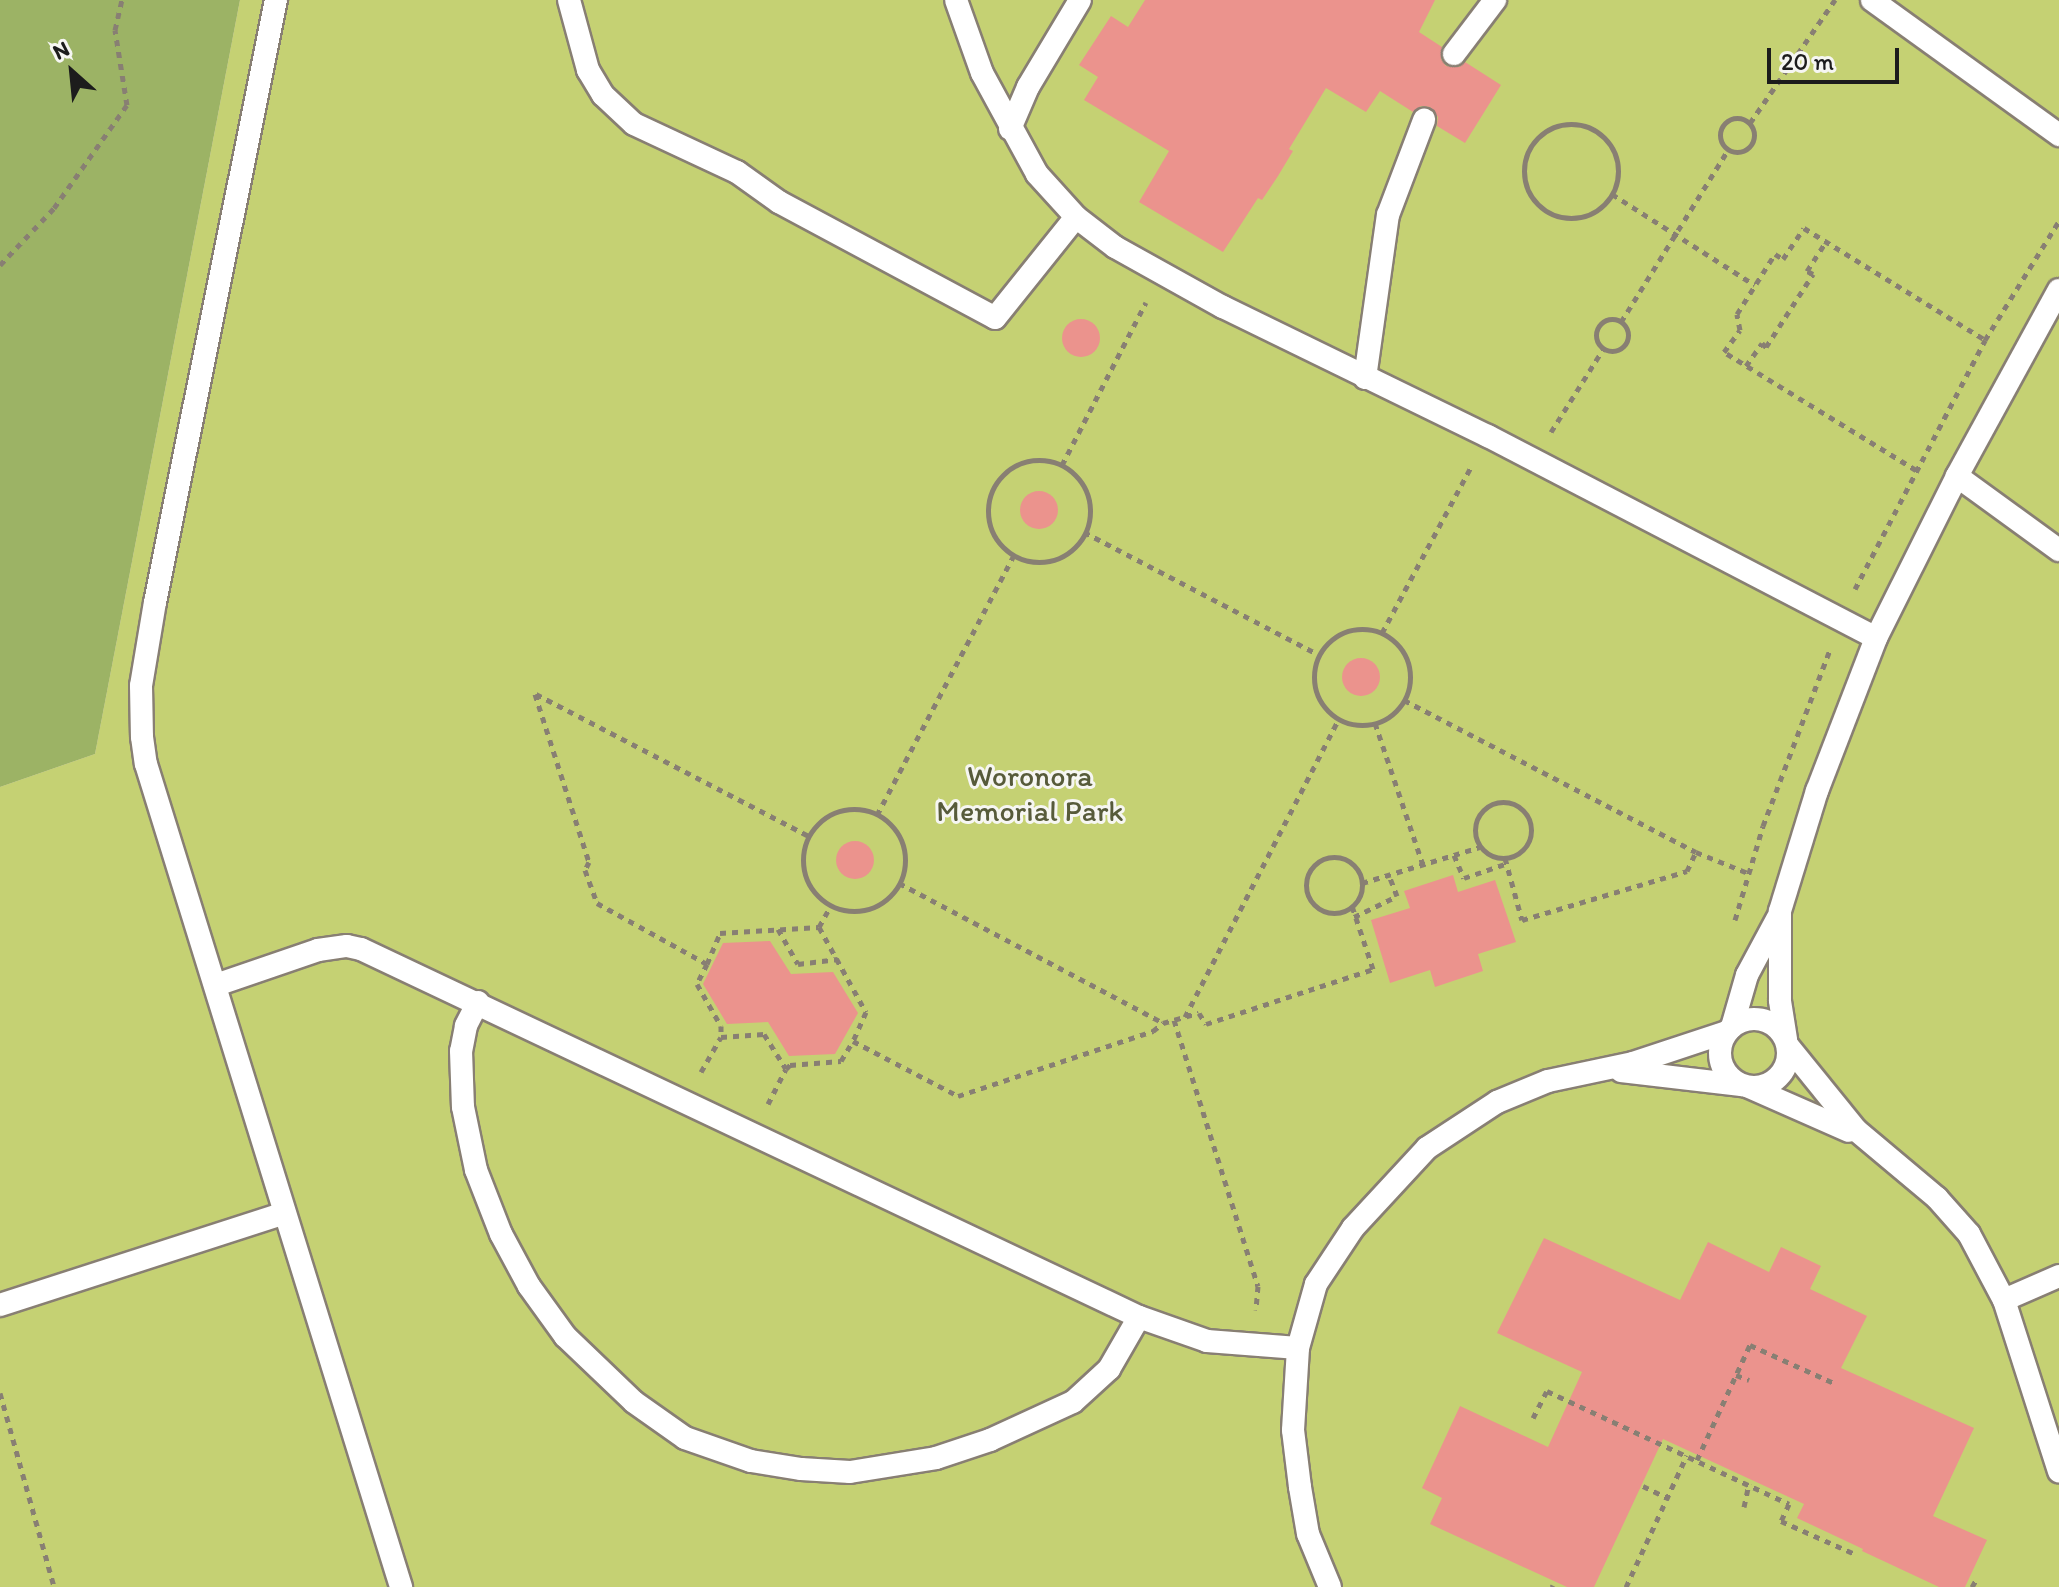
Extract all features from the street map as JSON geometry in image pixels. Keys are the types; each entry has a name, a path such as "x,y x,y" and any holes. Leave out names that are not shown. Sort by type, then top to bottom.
{"lane":[{"path":"276,0 141,686 146,764 401,1587"},
{"path":"569,0 588,70 603,95 634,124 737,172 779,202 995,318 1076,217"},
{"path":"956,0 982,73 1037,174 1076,217 1138,262 1365,378 1488,436 1876,638"},
{"path":"1010,129 1028,87 1080,0"},
{"path":"1454,54 1495,0"},
{"path":"1872,0 2059,135"},
{"path":"1365,378 1388,215 1424,120"},
{"path":"1868,1142 1822,1117 1745,1086 1725,1072 1720,1059 1721,1044 1730,1030 1747,975 1780,911 1817,791 1876,638 1957,476 2059,290"},
{"path":"1957,476 2059,550"},
{"path":"1596,1069 1745,1086 1763,1086 1781,1074 1788,1061 1780,1000 1780,911"},
{"path":"216,985 318,950 347,946 379,955 1139,1317 1207,1341 1298,1348"},
{"path":"478,1002 466,1026 461,1051 463,1107 476,1170 501,1234 529,1286 565,1336 643,1410 685,1438 751,1461 801,1469 850,1472 936,1458 990,1440 1073,1402 1109,1369 1139,1317"},
{"path":"1330,1587 1308,1534 1300,1487 1293,1430 1298,1348 1316,1284 1353,1228 1411,1162 1449,1131 1497,1102 1548,1081 1680,1050 1751,1018 1765,1020 1868,1142 1954,1215 1969,1234 2004,1300 2059,1471"},
{"path":"0,1305 285,1213"},
{"path":"2004,1300 2059,1276"}],"path":[{"path":"0,265 54,208 127,105 115,30 122,0"},
{"path":"1750,123 1835,0"},
{"path":"1738,118 1750,123 1755,133 1752,144 1742,152 1728,150 1720,138 1724,124 1738,118"},
{"path":"1566,124 1591,129 1603,136 1616,157 1617,183 1612,194 1604,205 1582,217 1556,216 1545,211 1528,191 1524,179 1528,153 1534,143 1554,127 1566,124"},
{"path":"1621,322 1728,150"},
{"path":"1612,194 1755,285"},
{"path":"1916,470 1724,352 1740,330 1737,314 1775,254 1783,259 1804,228 1985,340"},
{"path":"1746,366 1762,343 1766,347 1774,335 1813,274 1807,271 1826,242"},
{"path":"1062,465 1161,273"},
{"path":"1613,319 1621,322 1628,334 1626,343 1618,350 1604,348 1596,337 1600,324 1613,319"},
{"path":"1533,459 1604,348"},
{"path":"1382,633 1488,436"},
{"path":"1045,460 1062,465 1085,489 1090,506 1084,532 1070,551 1055,559 1038,562 1014,555 995,538 989,523 991,491 1000,476 1014,466 1045,460"},
{"path":"1084,532 1319,655"},
{"path":"877,815 1014,555"},
{"path":"1361,629 1382,633 1398,645 1408,662 1410,682 1404,700 1397,710 1375,723 1356,725 1338,720 1317,696 1313,676 1319,655 1341,633 1361,629"},
{"path":"707,964 597,903 585,870 589,862 535,694 809,836"},
{"path":"1404,700 1696,852 1748,873"},
{"path":"1185,1017 1338,720"},
{"path":"1375,723 1423,865"},
{"path":"1454,855 1464,878 1505,861 1521,852 1531,837 1529,819 1518,806 1501,802 1485,808 1474,831 1480,847 1491,856 1505,861"},
{"path":"849,809 877,815 895,828 903,843 906,859 899,883 882,903 866,910 849,911 831,905 819,897 806,876 804,852 809,836 820,822 834,813 849,809"},
{"path":"1362,883 1480,847"},
{"path":"1505,861 1522,920 1687,871 1696,852"},
{"path":"1343,858 1356,868 1362,883 1360,896 1352,906 1337,913 1320,910 1306,890 1308,874 1318,861 1343,858"},
{"path":"1354,917 1397,896 1389,875"},
{"path":"899,883 1163,1023"},
{"path":"819,927 831,905"},
{"path":"853,1041 958,1096 1153,1031 1163,1023 1199,1013 1206,1024 1373,969 1352,906"},
{"path":"685,1101 721,1037 721,1026 697,984 720,933 819,927"},
{"path":"721,1037 764,1034 786,1069 790,1065 841,1061 866,1012 819,927"},
{"path":"778,929 798,964 838,959"},
{"path":"1174,1020 1258,1286 1253,1346"},
{"path":"1697,1460 1750,1345 1836,1384"},
{"path":"1736,1375 1749,1380"},
{"path":"1533,1418 1547,1391 1789,1504 1781,1521 1855,1554"},
{"path":"0,1393 54,1587"},
{"path":"1626,1587 1687,1455"},
{"path":"1744,1507 1749,1484"},
{"path":"1643,1486 1668,1498"},
{"path":"1972,1587 1976,1580"}],"green space":[{"path":"0,0 240,0 95,754 0,787"},
{"name":"Woronora Memorial Park","path":"240,0 2059,0 2059,1587 0,1587 0,787 95,754"}],"building":[{"path":"1145,0 1435,0 1419,32 1442,47 1441,59 1446,66 1459,67 1465,62 1501,85 1465,143 1437,126 1438,117 1430,107 1421,106 1413,112 1380,91 1366,112 1326,88 1289,149 1293,151 1278,176 1262,200 1258,198 1223,252 1139,202 1169,151 1084,100 1098,77 1079,65 1111,16 1128,27"},
{"path":"1081,319 1094,325 1100,338 1094,351 1081,357 1068,351 1062,338 1068,325"},
{"path":"1039,491 1052,497 1058,510 1052,523 1039,529 1026,523 1020,510 1026,497"},
{"path":"1361,658 1374,664 1380,677 1374,690 1361,696 1348,690 1342,677 1348,664"},
{"path":"855,841 868,847 874,860 868,873 855,879 842,873 836,860 842,847"},
{"path":"1453,875 1458,892 1495,880 1516,942 1478,954 1483,971 1435,987 1430,970 1390,983 1371,920 1410,908 1404,891"},
{"path":"770,941 791,974 833,972 858,1013 835,1054 789,1056 768,1022 727,1024 703,984 723,943"},
{"path":"1544,1238 1680,1300 1708,1242 1769,1272 1781,1247 1821,1266 1810,1289 1867,1316 1841,1368 1974,1428 1933,1516 1987,1540 1965,1587 1939,1587 1862,1551 1797,1518 1804,1504 1663,1439 1594,1587 1567,1587 1430,1524 1442,1498 1422,1488 1460,1406 1548,1447 1582,1372 1497,1333"}]}
